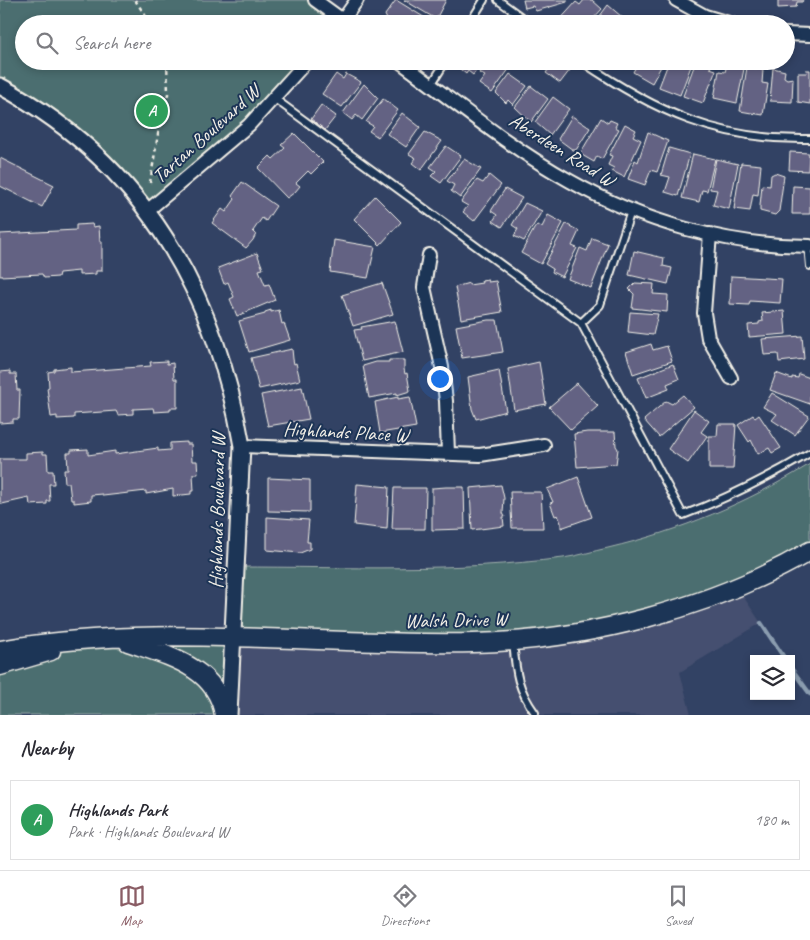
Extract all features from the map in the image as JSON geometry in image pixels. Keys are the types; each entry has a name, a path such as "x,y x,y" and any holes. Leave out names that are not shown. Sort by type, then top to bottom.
{"main road":[{"name":"Walsh Drive W","path":"0,650 116,638 234,637 429,643 513,641 602,627 655,614 737,586 810,551"},
{"path":"116,638 175,658 198,670 215,687 224,715"},
{"name":"Walsh Drive W","path":"0,666 87,640"}],"street":[{"path":"314,0 333,15"},
{"path":"348,15 357,0"},
{"path":"676,0 702,15"},
{"path":"795,34 810,35"},
{"name":"Tartan Boulevard W","path":"147,211 220,151 275,99 299,70"},
{"name":"Aberdeen Road W","path":"412,70 554,171 603,199 631,211 710,234 775,245 809,246"},
{"name":"Highlands Boulevard W","path":"0,86 27,102 90,149 147,211 182,266 208,318 234,403 242,446 229,715"},
{"path":"710,234 704,313 708,338 731,378"},
{"path":"429,255 424,286 442,368 446,401 448,453"},
{"name":"Highlands Place W","path":"242,446 399,454 448,453 480,455 544,445"}],"lane":[{"path":"475,15 484,0"},
{"path":"498,0 519,15"},
{"path":"431,84 440,70"},
{"path":"595,70 630,93 684,120 734,134 783,140 810,140"},
{"path":"275,99 581,323 683,515 717,503 759,483 810,453"},
{"path":"581,323 600,305 631,211"},
{"path":"809,246 810,266"},
{"path":"513,641 517,682 524,698 535,713"}],"path":[{"path":"135,0 145,15"},
{"path":"150,183 160,125 168,94 167,70"}],"shaded area":[{"path":"737,587 761,623 680,672 691,715 229,715 234,637"}],"green space":[{"path":"0,0 315,0 331,15 15,15 15,70 299,70 275,99 147,211 121,182 0,86"},
{"path":"810,464 810,551 737,587 561,635 235,637 229,715 0,715 0,656 87,640 234,637 237,567 441,567 569,557 635,541 687,524 762,491"}],"building":[{"path":"396,0 420,15 385,15"},
{"path":"404,0 446,0 438,15 429,15"},
{"path":"523,0 567,0 567,2 536,11 533,6 525,8"},
{"path":"584,0 592,0 602,9 597,15 564,15 576,2 580,5"},
{"path":"778,0 803,0 802,2 797,2 796,7 778,8"},
{"path":"608,5 620,15 601,15"},
{"path":"461,70 477,70 473,75 468,71 466,74"},
{"path":"481,70 508,70 492,93 479,84 485,76 479,73"},
{"path":"548,70 570,70 560,83 546,73"},
{"path":"634,70 659,70 652,83 633,72"},
{"path":"666,70 690,70 680,95 659,87"},
{"path":"693,70 716,70 703,103 683,96"},
{"path":"726,70 744,70 737,103 714,98 719,71 725,72"},
{"path":"747,70 763,70 762,83 768,84 763,115 740,111"},
{"path":"773,70 785,71 784,77 787,79 793,78 792,102 770,101"},
{"path":"806,70 810,70 810,104 798,102 798,73 807,73"},
{"path":"336,74 343,79 346,74 361,82 342,107 322,94"},
{"path":"510,74 527,86 513,105 508,100 506,103 496,93"},
{"path":"364,84 378,98 362,120 356,115 352,120 343,113"},
{"path":"531,86 548,99 531,122 515,107"},
{"path":"553,97 569,109 550,135 535,122"},
{"path":"383,99 398,110 378,137 369,131 373,126 366,122"},
{"path":"321,105 336,116 325,130 311,119"},
{"path":"402,113 420,127 406,147 387,134"},
{"path":"572,116 590,128 576,150 573,150 558,139"},
{"path":"601,118 608,123 610,120 617,123 615,127 619,129 602,159 597,156 594,162 580,154"},
{"path":"625,124 636,130 633,136 641,140 624,177 612,171 614,168 608,165 612,156 609,155"},
{"path":"425,132 442,141 421,170 412,163 416,158 409,154"},
{"path":"648,132 668,141 657,172 651,170 645,185 628,179 635,160 638,162"},
{"path":"294,133 323,162 311,174 308,171 296,183 300,186 287,198 258,168 270,156 273,159 285,148 281,145"},
{"path":"446,146 461,156 441,183 431,176 436,171 430,167"},
{"path":"669,148 690,154 678,196 665,192 670,177 661,175"},
{"path":"790,152 809,153 808,171 789,170"},
{"path":"693,154 715,159 707,191 702,190 699,202 682,198"},
{"path":"0,158 54,185 42,207 0,186"},
{"path":"464,159 481,169 460,198 451,191 454,185 447,181"},
{"path":"716,159 738,164 729,209 713,205 717,190 710,189"},
{"path":"741,163 761,165 758,195 753,194 750,211 734,209"},
{"path":"775,173 784,176 779,211 775,215 760,211 760,206 762,185 770,186 771,175"},
{"path":"489,175 501,185 474,221 463,212 468,206 461,202 477,180 483,183"},
{"path":"242,182 276,206 266,221 262,218 253,231 256,234 253,240 246,248 212,223 222,209 226,212 235,199 232,196"},
{"path":"793,186 810,187 810,214 792,214"},
{"path":"505,189 522,198 502,227 493,221 497,215 491,211"},
{"path":"375,196 401,222 380,245 354,219"},
{"path":"525,203 542,211 524,241 514,236 518,229 512,225"},
{"path":"548,215 563,223 541,264 521,253 534,229 537,225 542,227"},
{"path":"92,224 93,227 99,226 100,242 102,242 102,271 96,271 96,274 79,275 79,271 59,273 58,277 44,278 42,274 0,276 0,234 76,230 76,225"},
{"path":"566,224 579,231 572,246 577,248 562,277 552,272 553,269 545,264"},
{"path":"592,238 608,244 591,288 568,279 580,248 587,251"},
{"path":"334,240 375,247 368,278 330,272"},
{"path":"634,251 664,258 663,266 672,268 668,284 629,275"},
{"path":"257,253 263,269 259,270 265,285 269,284 275,300 237,316 230,299 234,297 228,282 224,284 218,268"},
{"path":"731,276 782,279 780,303 750,301 749,305 730,304"},
{"path":"488,280 488,282 496,281 502,312 461,319 455,287 469,283 469,285 482,283 481,281"},
{"path":"382,283 393,314 353,326 342,295"},
{"path":"635,283 654,284 653,294 668,295 667,312 632,308 634,294 629,289"},
{"path":"271,310 271,312 279,310 282,324 284,323 290,340 249,352 239,321 265,314 265,312"},
{"path":"784,311 786,334 749,337 748,325 759,324 759,322 763,321 762,313"},
{"path":"630,312 658,314 653,335 628,332"},
{"path":"497,320 503,352 462,358 456,326"},
{"path":"395,321 403,352 362,361 354,330"},
{"path":"802,336 804,359 779,362 778,354 764,355 762,339"},
{"path":"651,344 653,350 667,346 672,361 633,374 626,352"},
{"path":"292,349 294,364 296,363 300,380 259,389 251,358"},
{"path":"389,360 404,360 404,369 405,374 407,373 410,391 397,395 397,393 369,398 363,366 376,362 389,362"},
{"path":"167,361 167,364 173,363 174,379 177,379 177,408 170,408 170,411 154,412 153,408 133,409 133,414 118,415 116,411 74,414 74,418 57,419 57,416 51,417 47,388 49,387 48,372 54,371 54,369 71,367 71,372 151,366 150,362"},
{"path":"539,362 546,404 514,410 508,369"},
{"path":"673,364 679,379 667,384 669,389 646,398 638,378"},
{"path":"499,370 506,411 476,419 472,409 468,377"},
{"path":"10,371 10,374 16,374 17,390 20,390 19,419 13,419 13,422 0,423 0,372"},
{"path":"776,373 792,379 792,377 798,378 799,374 810,378 810,404 770,390"},
{"path":"577,383 598,406 571,430 549,407"},
{"path":"302,387 309,419 268,426 261,395"},
{"path":"772,393 809,416 795,435 772,420 777,414 763,407"},
{"path":"683,395 694,407 659,437 644,420 666,401 672,404"},
{"path":"398,397 398,399 410,397 416,427 380,433 375,402"},
{"path":"694,410 709,421 701,432 707,436 688,463 668,449"},
{"path":"753,415 755,418 759,415 781,448 772,453 769,448 758,454 751,440 749,442 738,425"},
{"path":"718,424 736,424 733,469 709,469 709,436 717,436"},
{"path":"615,432 618,449 616,464 577,467 574,434"},
{"path":"187,442 187,444 191,444 192,461 197,461 198,474 193,474 194,491 191,491 191,494 173,496 173,489 146,494 146,491 103,496 103,494 91,495 91,501 74,503 74,500 71,500 69,483 65,483 64,470 68,470 67,453 71,453 71,450 88,449 88,455 115,451 115,454 158,448 158,451 170,450 170,443"},
{"path":"43,452 43,454 47,454 48,471 53,471 54,484 49,484 50,501 47,501 47,504 30,505 29,498 2,504 0,501 0,459 26,459 26,453"},
{"path":"578,477 592,517 561,528 558,515 555,516 550,503 553,502 547,489"},
{"path":"268,478 310,480 310,512 268,511"},
{"path":"357,484 389,487 387,529 354,525"},
{"path":"501,485 504,498 504,526 472,530 470,488"},
{"path":"464,487 465,529 432,530 432,488"},
{"path":"394,488 426,488 425,529 392,529"},
{"path":"510,492 541,492 543,528 512,528"},
{"path":"267,517 309,520 307,542 310,542 310,549 300,553 267,550"}],"waterway":[{"path":"761,623 782,655"},
{"path":"795,673 810,694"}],"place":[{"name":"Highlands Park","path":"152,111"}]}
